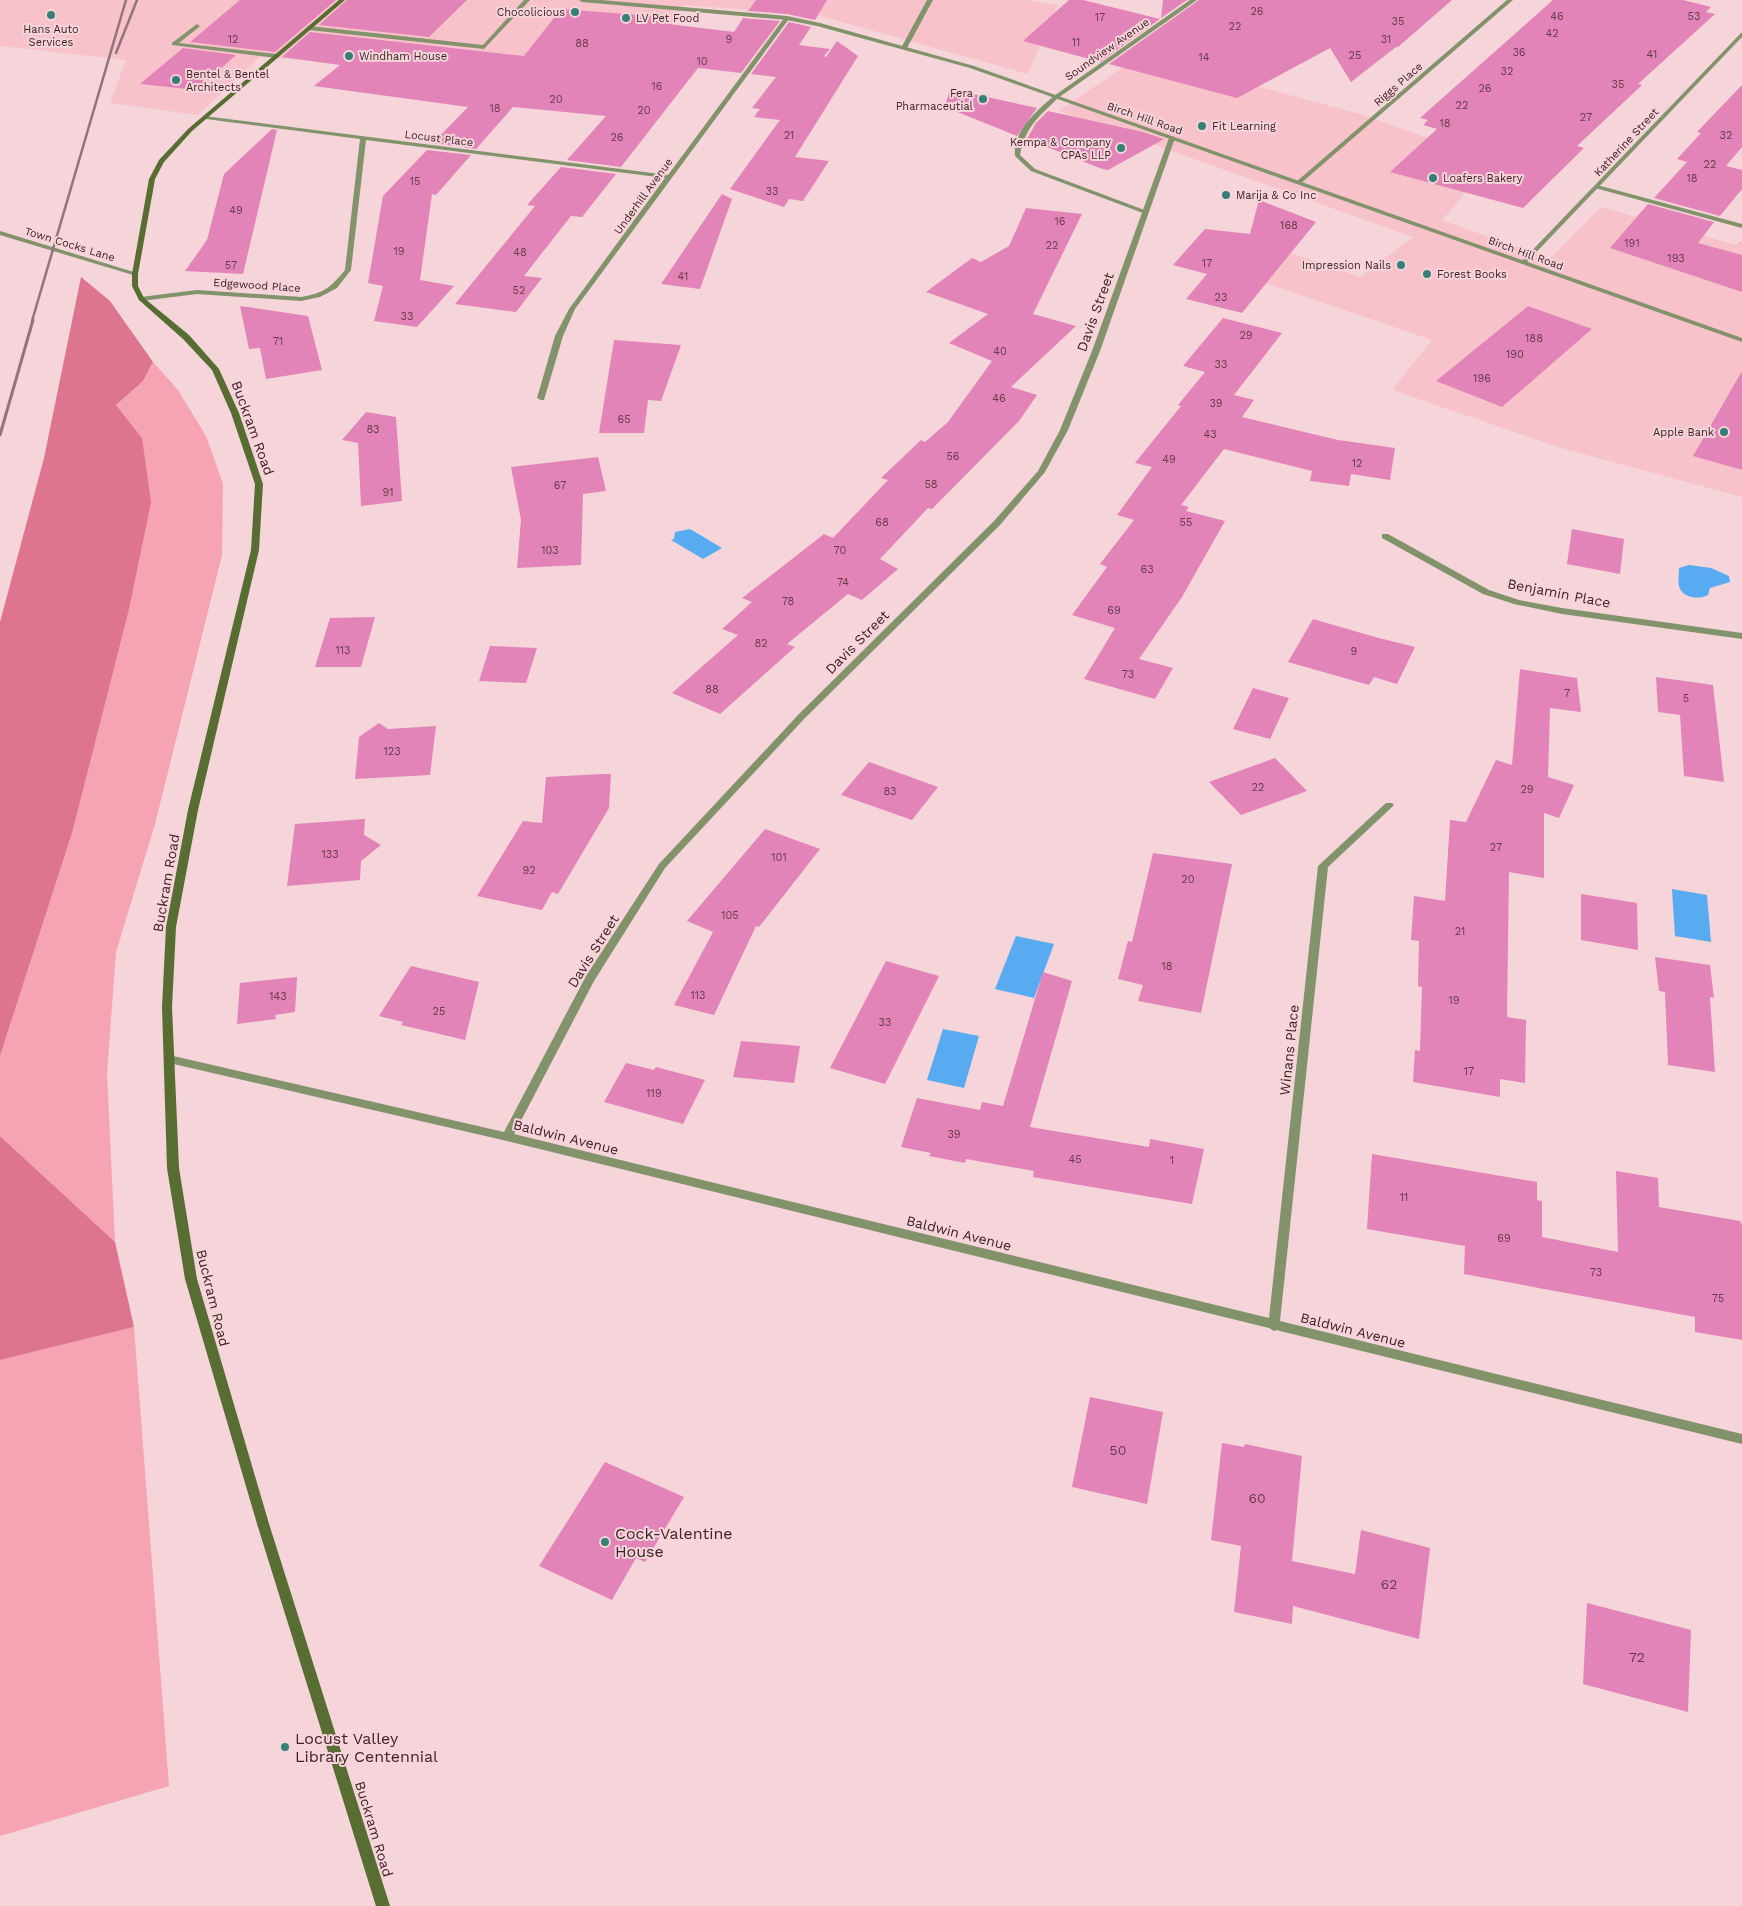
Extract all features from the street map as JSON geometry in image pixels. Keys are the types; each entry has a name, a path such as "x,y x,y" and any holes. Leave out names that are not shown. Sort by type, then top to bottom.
{"main road":[{"path":"141,299 135,286 135,274 152,179 161,161 173,146 342,0"},
{"name":"Buckram Road","path":"141,299 186,337 215,369 235,413 259,484 255,550 193,810 171,927 167,1007 173,1168 191,1279 264,1527 382,1906"}],"street":[{"path":"309,28 484,47 527,0"},
{"name":"Birch Hill Road","path":"582,0 786,18 818,24 972,67 1742,340"},
{"path":"904,48 930,0"},
{"name":"Soundview Avenue","path":"1146,212 1033,170 1017,155 1019,141 1034,115 1056,97 1194,0"},
{"name":"Riggs Place","path":"1298,183 1510,0"},
{"name":"Underhill Avenue","path":"541,398 559,336 572,309 786,18"},
{"path":"197,26 174,44 277,56"},
{"name":"Katherine Street","path":"1523,263 1742,34"},
{"name":"Locust Place","path":"206,117 670,177"},
{"name":"Edgewood Place","path":"141,299 197,292 301,299 318,296 335,287 348,270 363,138"},
{"name":"Davis Street","path":"507,1138 590,979 662,866 802,716 997,523 1041,472 1064,430 1172,138"},
{"path":"1597,187 1742,226"},
{"name":"Town Cocks Lane","path":"0,233 135,274"},
{"name":"Benjamin Place","path":"1385,536 1486,592 1517,602 1562,611 1742,636"},
{"name":"Winans Place","path":"1274,1326 1323,866 1389,805"},
{"name":"Baldwin Avenue","path":"169,1060 507,1138 1742,1439"}],"shaded area":[{"path":"0,0 1026,0 1058,5 1028,74 817,15 685,5 679,16 654,47 552,72 508,54 453,48 315,61 260,57 198,115 110,103 126,60 0,46"},
{"path":"1141,55 1360,114 1493,161 1442,220 1550,259 1601,207 1736,245 1742,240 1742,497 1561,448 1392,390 1432,340 1236,273 1274,247 1360,277 1413,237 1059,111"},
{"path":"81,277 110,301 153,362 143,381 116,405 142,438 151,502 129,609 72,833 0,1056 0,622 44,458"},
{"path":"153,362 178,390 206,436 223,484 222,555 155,824 116,952 107,1074 115,1242 0,1136 0,1056 72,833 142,438 116,405 143,381"},
{"path":"0,1136 115,1242 134,1327 0,1360"},
{"path":"134,1327 169,1786 0,1836 0,1360"}],"water":[{"path":"690,529 722,548 703,559 671,540 674,539 675,532"},
{"path":"1689,565 1711,568 1729,576 1730,582 1710,588 1708,595 1704,597 1691,597 1684,593 1679,586 1679,568"},
{"path":"1672,889 1707,895 1711,942 1675,936"},
{"path":"1016,936 1054,944 1034,998 995,989"},
{"path":"943,1029 979,1036 964,1088 927,1080"}],"building":[{"path":"240,0 336,0 275,52 190,42"},
{"path":"347,0 467,0 429,37 319,25"},
{"path":"756,0 827,0 815,20 787,14 748,11"},
{"path":"1069,0 1083,0 1160,19 1100,62 1023,41"},
{"path":"1163,0 1187,0 1161,18"},
{"path":"1199,0 1452,0 1398,47 1351,82 1330,48 1237,98 1109,64"},
{"path":"1553,0 1683,0 1711,7 1706,12 1715,14 1638,84 1642,85 1577,146 1584,148 1523,208 1390,172 1437,129 1423,125 1428,120 1420,118"},
{"path":"561,9 665,17 661,23 734,32 743,18 780,21 741,73 698,68 621,167 567,160 606,116 513,107 476,149 433,143 468,107 314,86 340,65 282,57 310,32 524,56"},
{"path":"789,22 811,27 799,45 830,49 824,56 826,57 837,41 858,56 795,157 829,161 803,201 789,199 784,207 730,189 780,120 754,117 760,109 752,108 776,77 751,74"},
{"path":"183,48 236,55 196,90 140,84"},
{"path":"1742,85 1742,147 1726,166 1742,170 1742,189 1720,216 1654,198 1687,162 1677,159 1701,133 1697,132"},
{"path":"950,89 1037,108 1017,136 945,107"},
{"path":"1048,111 1143,132 1164,139 1108,170 1102,169 1027,139 1036,123"},
{"path":"272,129 277,130 243,274 185,271 207,240 224,174"},
{"path":"427,150 471,155 436,195 432,194 420,280 454,286 417,327 374,321 383,286 368,283 383,196"},
{"path":"561,167 616,174 582,217 571,216 524,276 542,278 516,312 455,304 535,206 527,205"},
{"path":"722,194 732,199 700,289 661,284"},
{"path":"1259,200 1316,222 1242,313 1186,299 1207,274 1173,265 1205,229 1250,234"},
{"path":"1648,204 1714,222 1698,243 1742,255 1742,292 1610,248"},
{"path":"1026,208 1082,214 1033,314 1076,326 1011,387 1037,395 1019,421 932,509 928,508 880,559 898,569 862,600 848,594 787,644 795,647 720,714 672,693 738,635 722,629 752,602 742,598 824,534 833,538 888,480 881,478 921,440 925,442 948,422 992,361 949,343 988,314 926,292 972,258 981,262 1009,246"},
{"path":"240,306 308,316 322,370 266,379 260,348 249,349"},
{"path":"1528,306 1592,329 1502,407 1436,381"},
{"path":"1223,318 1282,333 1234,395 1254,400 1242,417 1338,440 1395,448 1390,480 1351,474 1349,486 1310,481 1312,471 1224,449 1181,505 1189,507 1186,511 1225,521 1182,597 1139,659 1173,668 1155,699 1084,679 1115,628 1072,615 1107,567 1100,564 1134,520 1117,515 1152,467 1135,463 1181,406 1178,405 1205,372 1183,366"},
{"path":"614,340 681,345 661,401 648,400 644,433 599,433"},
{"name":"Apple Bank","path":"1742,371 1742,470 1693,456"},
{"path":"366,412 396,417 402,501 361,506 358,443 342,440"},
{"path":"598,457 606,491 583,494 581,565 517,568 521,520 511,467"},
{"path":"1572,529 1624,539 1620,574 1567,564"},
{"path":"375,617 361,667 315,667 330,618"},
{"path":"1313,619 1415,647 1397,684 1374,677 1369,685 1288,662"},
{"path":"490,646 537,648 526,683 479,681"},
{"path":"1520,669 1577,678 1581,712 1550,708 1548,777 1574,785 1559,818 1544,813 1544,878 1509,872 1507,1017 1526,1020 1525,1083 1500,1079 1500,1097 1413,1082 1415,1050 1420,1051 1422,987 1418,986 1419,941 1411,940 1414,896 1445,901 1450,820 1466,822 1496,760 1512,765"},
{"path":"1656,677 1713,685 1724,782 1684,776 1680,715 1658,712"},
{"path":"1253,688 1289,698 1270,739 1233,729"},
{"path":"379,723 388,729 436,726 430,775 355,779 359,737"},
{"path":"1275,758 1307,791 1241,815 1209,782"},
{"path":"869,762 938,787 912,820 841,795"},
{"path":"611,774 609,808 558,894 552,892 542,910 477,896 523,821 542,823 546,777"},
{"path":"365,819 364,835 381,845 361,861 360,880 287,886 295,824"},
{"path":"765,829 820,849 759,927 756,926 714,1015 674,1005 713,932 687,921"},
{"path":"1153,853 1232,864 1201,1013 1138,1001 1143,985 1118,979 1128,941 1132,942"},
{"path":"1581,894 1637,903 1638,950 1581,940"},
{"path":"1655,957 1710,965 1714,998 1710,997 1715,1072 1668,1065 1665,992 1659,991"},
{"path":"886,961 939,976 885,1084 830,1068"},
{"path":"411,966 479,982 465,1040 401,1025 403,1022 379,1016"},
{"path":"1043,972 1072,981 1030,1127 1149,1147 1150,1139 1204,1149 1192,1204 1033,1177 1034,1171 966,1159 965,1163 929,1156 931,1153 901,1147 917,1098 980,1110 982,1102 1003,1106"},
{"path":"297,977 295,1012 275,1015 276,1019 237,1024 240,983"},
{"path":"741,1041 800,1046 794,1083 733,1077"},
{"path":"626,1063 654,1070 656,1067 705,1080 683,1124 604,1102"},
{"path":"1372,1154 1537,1182 1537,1200 1542,1201 1542,1237 1618,1252 1616,1171 1658,1178 1659,1207 1740,1221 1742,1225 1742,1340 1695,1332 1695,1317 1464,1274 1465,1246 1367,1229"},
{"path":"1090,1397 1163,1412 1147,1504 1072,1487"},
{"path":"1222,1443 1244,1447 1245,1444 1302,1456 1292,1561 1355,1574 1361,1530 1430,1548 1419,1639 1293,1606 1292,1624 1234,1612 1241,1546 1211,1540"},
{"name":"Cock-Valentine House","path":"605,1462 684,1497 645,1562 636,1558 612,1600 539,1566"},
{"path":"1587,1603 1691,1630 1688,1712 1583,1684"}],"railway":[{"path":"32,321 126,0"},
{"path":"116,53 137,0"},
{"path":"0,435 33,320"}],"place":[{"name":"Chocolicious","path":"575,12"},
{"name":"Hans Auto Services","path":"51,15"},
{"name":"LV Pet Food","path":"626,18"},
{"name":"Windham House","path":"349,56"},
{"name":"Bentel & Bentel Architects","path":"176,80"},
{"name":"Fera Pharmaceutial","path":"983,99"},
{"name":"Fit Learning","path":"1202,126"},
{"name":"Kempa & Company CPAs LLP","path":"1121,148"},
{"name":"Loafers Bakery","path":"1433,178"},
{"name":"Marija & Co Inc","path":"1226,195"},
{"name":"Impression Nails","path":"1401,265"},
{"name":"Forest Books","path":"1427,274"},
{"name":"Apple Bank","path":"1724,432"},
{"name":"Cock-Valentine House","path":"605,1542"},
{"name":"Locust Valley Library Centennial","path":"285,1747"}]}
